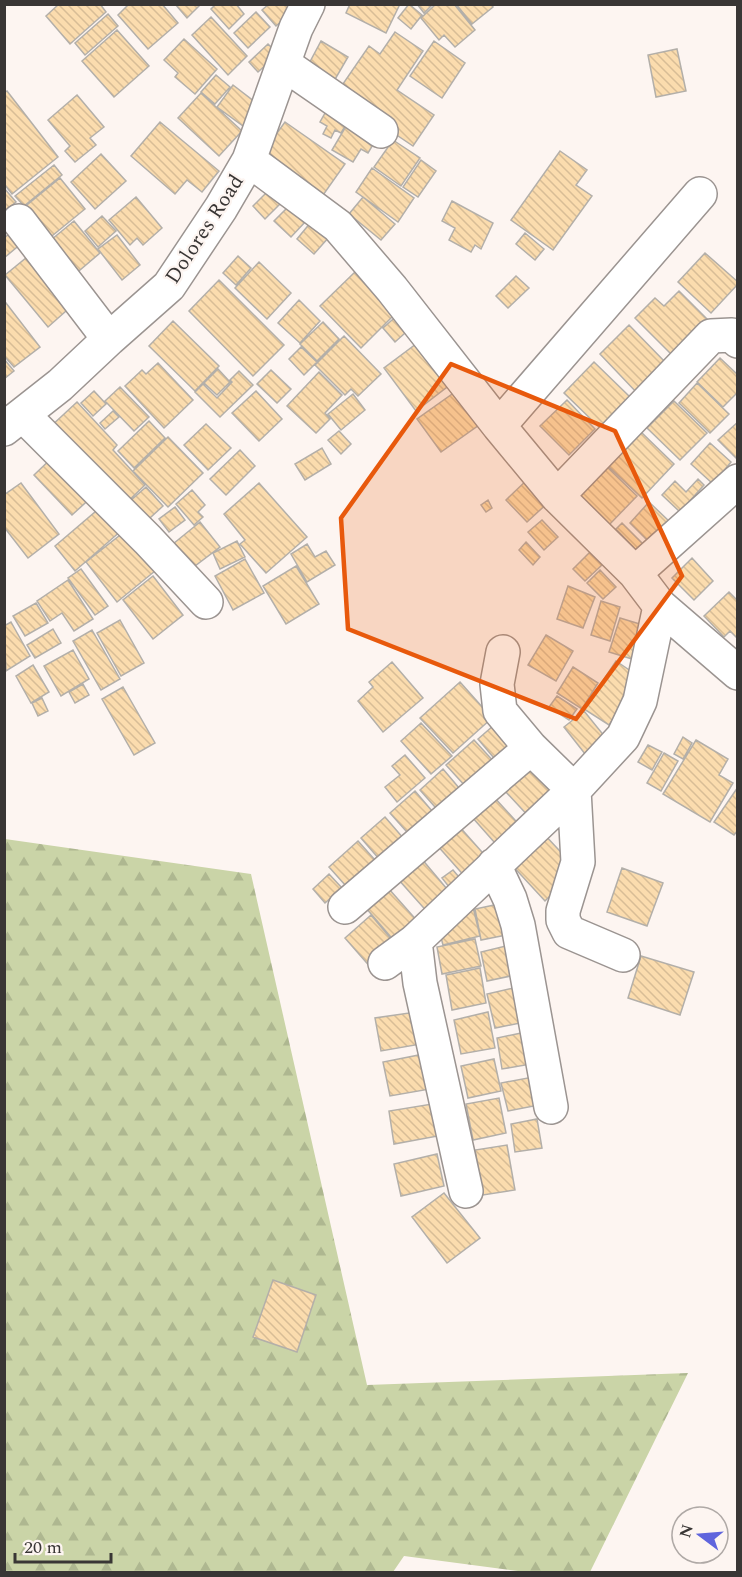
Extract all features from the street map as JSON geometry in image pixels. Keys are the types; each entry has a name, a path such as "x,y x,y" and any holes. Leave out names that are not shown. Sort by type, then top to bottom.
{"street":[{"name":"Dolores Road","path":"14,422 60,385 169,286 221,208 249,160 296,28 309,4"},
{"path":"284,64 381,131"},
{"path":"249,160 338,226 392,289 557,496 635,573 660,606 738,673"},
{"path":"499,426 700,194"},
{"path":"19,221 109,339"},
{"path":"557,496 711,336 732,335 738,341"},
{"path":"14,422 148,540 206,602"},
{"path":"635,573 738,481"},
{"path":"385,963 415,941 574,790 623,737 640,701 660,606"},
{"path":"502,652 497,684 500,711 531,748 574,790 578,862 562,920 569,932 623,955"},
{"path":"345,907 531,748"},
{"path":"494,865 510,899 518,925 551,1107"},
{"path":"415,941 420,983 466,1191"}],"highlighted area":[{"path":"451,364 615,431 682,576 576,719 348,629 341,518"}],"green space":[{"path":"5,839 251,874 367,1385 688,1373 590,1572 526,1572 404,1556 393,1572 5,1572"}],"building":[{"path":"59,4 100,4 106,12 70,44 46,16"},
{"path":"129,4 162,4 178,23 148,49 118,15"},
{"path":"175,4 201,4 187,18"},
{"path":"216,4 236,4 244,14 229,29 211,9"},
{"path":"269,4 292,4 296,9 276,26 262,10"},
{"path":"350,4 400,4 386,33 346,13"},
{"path":"409,4 422,15 411,29 398,18"},
{"path":"417,4 433,4 424,13"},
{"path":"436,4 454,4 475,30 455,47 444,35 439,40 421,18"},
{"path":"456,4 492,4 493,7 472,24"},
{"path":"256,12 270,27 248,48 234,33"},
{"path":"108,14 118,26 85,55 75,43"},
{"path":"211,17 247,56 228,75 192,35"},
{"path":"117,30 149,66 114,97 82,61"},
{"path":"395,32 423,51 397,90 434,115 413,146 336,94 369,46 380,54"},
{"path":"184,39 217,69 195,94 175,77 178,73 164,60"},
{"path":"321,41 348,57 330,88 304,73"},
{"path":"434,41 465,63 442,98 410,76"},
{"path":"268,44 278,54 258,72 249,62"},
{"path":"677,49 686,91 656,97 648,55"},
{"path":"216,75 230,87 215,104 201,92"},
{"path":"233,85 259,105 243,126 217,107"},
{"path":"7,91 58,157 12,194 4,184 4,93"},
{"path":"201,93 242,131 219,156 178,118"},
{"path":"77,95 104,127 90,138 96,145 75,162 65,151 70,146 48,120"},
{"path":"329,106 350,118 341,133 335,130 331,138 323,134 327,126 320,122"},
{"path":"352,116 380,133 368,153 361,149 353,162 332,150"},
{"path":"160,122 219,171 202,192 187,180 175,194 131,156"},
{"path":"285,122 345,164 321,198 261,155"},
{"path":"393,140 420,158 401,186 374,167"},
{"path":"560,151 587,170 576,185 592,196 553,250 511,220"},
{"path":"101,154 126,181 95,209 71,182"},
{"path":"421,160 436,171 418,197 403,187"},
{"path":"54,165 62,175 24,206 15,196"},
{"path":"372,168 414,198 398,222 356,192"},
{"path":"60,178 85,209 47,240 22,209"},
{"path":"273,186 285,199 265,219 253,206"},
{"path":"4,188 16,202 4,212"},
{"path":"136,197 162,228 143,245 137,238 130,245 109,220"},
{"path":"363,197 395,224 381,240 349,214"},
{"path":"452,201 493,223 481,249 475,245 471,252 449,240 455,228 442,221"},
{"path":"289,206 306,221 291,237 274,221"},
{"path":"102,216 116,231 98,247 85,231"},
{"path":"74,221 100,253 73,276 46,244"},
{"path":"311,222 329,237 314,254 297,239"},
{"path":"19,226 28,238 4,258 4,238"},
{"path":"525,233 544,249 535,260 516,244"},
{"path":"117,235 140,265 122,280 98,249"},
{"path":"32,253 74,304 48,327 5,275"},
{"path":"705,253 738,282 711,313 678,282"},
{"path":"238,256 251,268 236,285 223,273"},
{"path":"259,262 291,293 267,319 235,288"},
{"path":"357,270 397,312 361,348 320,306"},
{"path":"516,276 529,288 508,308 496,296"},
{"path":"219,280 284,345 253,376 189,311"},
{"path":"679,291 713,325 678,361 635,318 655,298 664,306"},
{"path":"299,300 320,321 300,343 278,323"},
{"path":"6,303 40,347 14,367 4,356 4,304"},
{"path":"401,312 414,325 395,342 383,328"},
{"path":"173,321 219,366 195,391 149,346"},
{"path":"323,322 339,339 317,361 300,344"},
{"path":"629,325 667,364 638,394 600,354"},
{"path":"344,336 381,374 358,396 351,389 345,395 315,365"},
{"path":"420,341 451,384 416,411 384,368"},
{"path":"301,347 317,362 304,375 289,359"},
{"path":"720,358 738,375 738,392 723,407 697,382"},
{"path":"4,359 14,371 4,379"},
{"path":"594,362 630,397 600,428 564,393"},
{"path":"158,363 193,400 164,428 125,386 142,370 146,374"},
{"path":"218,369 230,382 217,395 204,383"},
{"path":"271,370 291,389 277,403 257,384"},
{"path":"239,371 253,385 220,417 195,392 203,384 217,398"},
{"path":"319,372 342,395 325,413 330,419 316,433 287,406"},
{"path":"697,383 729,414 710,433 679,403"},
{"path":"120,387 149,417 134,431 105,401"},
{"path":"94,391 106,404 93,416 81,403"},
{"path":"256,391 282,419 259,441 232,413"},
{"path":"455,392 479,425 441,452 417,419"},
{"path":"353,394 365,410 341,430 328,414"},
{"path":"567,400 595,429 569,455 540,426"},
{"path":"674,401 707,433 680,460 647,428"},
{"path":"77,402 117,445 113,450 145,485 122,507 49,428"},
{"path":"113,411 119,417 105,429 100,423"},
{"path":"149,421 165,438 134,468 118,451"},
{"path":"738,422 738,460 718,440"},
{"path":"206,424 231,448 208,470 184,445"},
{"path":"339,431 351,444 341,454 328,440"},
{"path":"640,431 674,464 642,498 607,465"},
{"path":"168,437 203,473 168,507 133,471"},
{"path":"710,443 731,462 713,484 691,464"},
{"path":"322,448 331,464 305,480 295,464"},
{"path":"240,450 255,466 226,495 210,479"},
{"path":"57,453 95,494 72,515 34,475"},
{"path":"605,465 637,496 608,526 576,495"},
{"path":"531,476 552,499 527,522 506,500"},
{"path":"698,479 704,485 680,512 662,495 675,481 686,492"},
{"path":"21,483 59,534 28,558 4,527 4,495"},
{"path":"259,483 307,537 266,573 240,544 245,540 224,514"},
{"path":"146,487 163,506 139,528 121,509"},
{"path":"192,490 205,505 198,512 203,517 194,525 176,504"},
{"path":"488,500 492,508 486,512 481,505"},
{"path":"649,502 671,523 657,538 653,534 647,540 630,523"},
{"path":"102,506 122,530 75,571 55,546"},
{"path":"175,507 185,520 169,532 159,519"},
{"path":"542,520 558,537 544,550 528,532"},
{"path":"200,522 220,547 187,572 168,548"},
{"path":"622,523 646,547 639,553 616,529"},
{"path":"124,532 155,571 117,602 86,562"},
{"path":"237,541 245,557 220,569 213,553"},
{"path":"526,542 540,557 533,565 519,550"},
{"path":"307,544 315,557 326,551 335,565 307,582 291,554"},
{"path":"591,551 603,564 585,581 573,569"},
{"path":"692,558 713,581 694,600 672,578"},
{"path":"245,559 264,593 233,610 215,576"},
{"path":"296,566 319,604 286,624 263,586"},
{"path":"81,569 108,606 95,615 68,578"},
{"path":"600,570 616,587 603,599 587,583"},
{"path":"153,576 183,615 153,639 123,600"},
{"path":"68,580 93,619 74,631 62,613 50,621 37,601"},
{"path":"568,586 595,597 583,628 557,619"},
{"path":"729,592 738,601 738,635 736,637 730,631 724,637 704,616"},
{"path":"601,601 620,607 610,641 591,635"},
{"path":"36,603 48,623 25,636 13,616"},
{"path":"620,618 653,628 642,662 609,652"},
{"path":"120,620 144,663 121,676 97,633"},
{"path":"11,622 30,656 6,671 4,626"},
{"path":"53,629 61,643 35,658 27,645"},
{"path":"92,630 120,679 101,690 73,641"},
{"path":"546,635 573,651 556,681 528,665"},
{"path":"73,650 89,679 61,696 44,666"},
{"path":"616,661 641,678 609,725 584,709"},
{"path":"392,662 423,698 383,732 358,701 373,687 369,682"},
{"path":"33,665 49,692 31,703 16,676"},
{"path":"573,667 598,683 582,709 557,693"},
{"path":"460,682 492,718 453,753 420,718"},
{"path":"83,684 89,695 75,703 69,692"},
{"path":"123,687 155,743 134,755 102,699"},
{"path":"557,696 577,709 569,720 549,707"},
{"path":"42,698 48,711 38,716 32,703"},
{"path":"584,711 610,743 589,759 564,727"},
{"path":"501,719 523,744 499,764 478,739"},
{"path":"421,723 452,756 431,774 401,741"},
{"path":"683,737 692,743 683,759 674,754"},
{"path":"474,740 496,764 467,788 446,765"},
{"path":"696,740 728,759 719,775 733,783 710,822 663,794"},
{"path":"648,745 662,752 652,770 638,762"},
{"path":"664,753 678,761 661,791 647,783"},
{"path":"405,755 425,778 397,802 385,787 400,775 392,766"},
{"path":"534,765 561,794 532,820 505,791"},
{"path":"443,769 465,795 442,815 420,790"},
{"path":"738,787 738,830 734,835 714,822"},
{"path":"415,791 438,818 414,840 390,813"},
{"path":"493,796 524,830 502,851 472,817"},
{"path":"385,817 410,846 386,867 361,838"},
{"path":"458,825 489,860 467,879 436,844"},
{"path":"542,832 572,864 569,877 545,901 510,863"},
{"path":"358,841 383,869 354,895 329,867"},
{"path":"421,858 452,895 430,915 398,879"},
{"path":"622,868 663,883 647,926 607,912"},
{"path":"453,870 464,883 453,892 442,878"},
{"path":"329,874 342,888 325,903 313,889"},
{"path":"389,889 419,923 396,943 366,908"},
{"path":"504,903 511,934 481,940 475,909"},
{"path":"473,907 480,936 443,945 438,926"},
{"path":"371,915 398,947 372,969 345,938"},
{"path":"475,939 481,966 442,974 437,947"},
{"path":"514,944 520,974 487,981 481,952"},
{"path":"641,956 694,972 680,1015 628,998"},
{"path":"480,968 486,1003 452,1010 446,975"},
{"path":"522,986 530,1021 495,1028 487,994"},
{"path":"416,1012 421,1044 381,1051 375,1018"},
{"path":"488,1012 495,1048 461,1054 454,1020"},
{"path":"531,1031 537,1063 502,1069 497,1038"},
{"path":"424,1054 430,1089 390,1096 383,1062"},
{"path":"494,1059 501,1091 468,1098 461,1066"},
{"path":"533,1077 539,1105 508,1111 501,1083"},
{"path":"499,1098 506,1133 473,1140 466,1104"},
{"path":"432,1104 438,1136 394,1144 389,1111"},
{"path":"537,1119 542,1148 515,1152 511,1124"},
{"path":"507,1145 515,1190 483,1195 475,1150"},
{"path":"437,1154 444,1186 401,1196 394,1164"},
{"path":"444,1193 480,1238 447,1263 412,1217"},
{"path":"273,1280 316,1295 297,1352 253,1337"}]}
